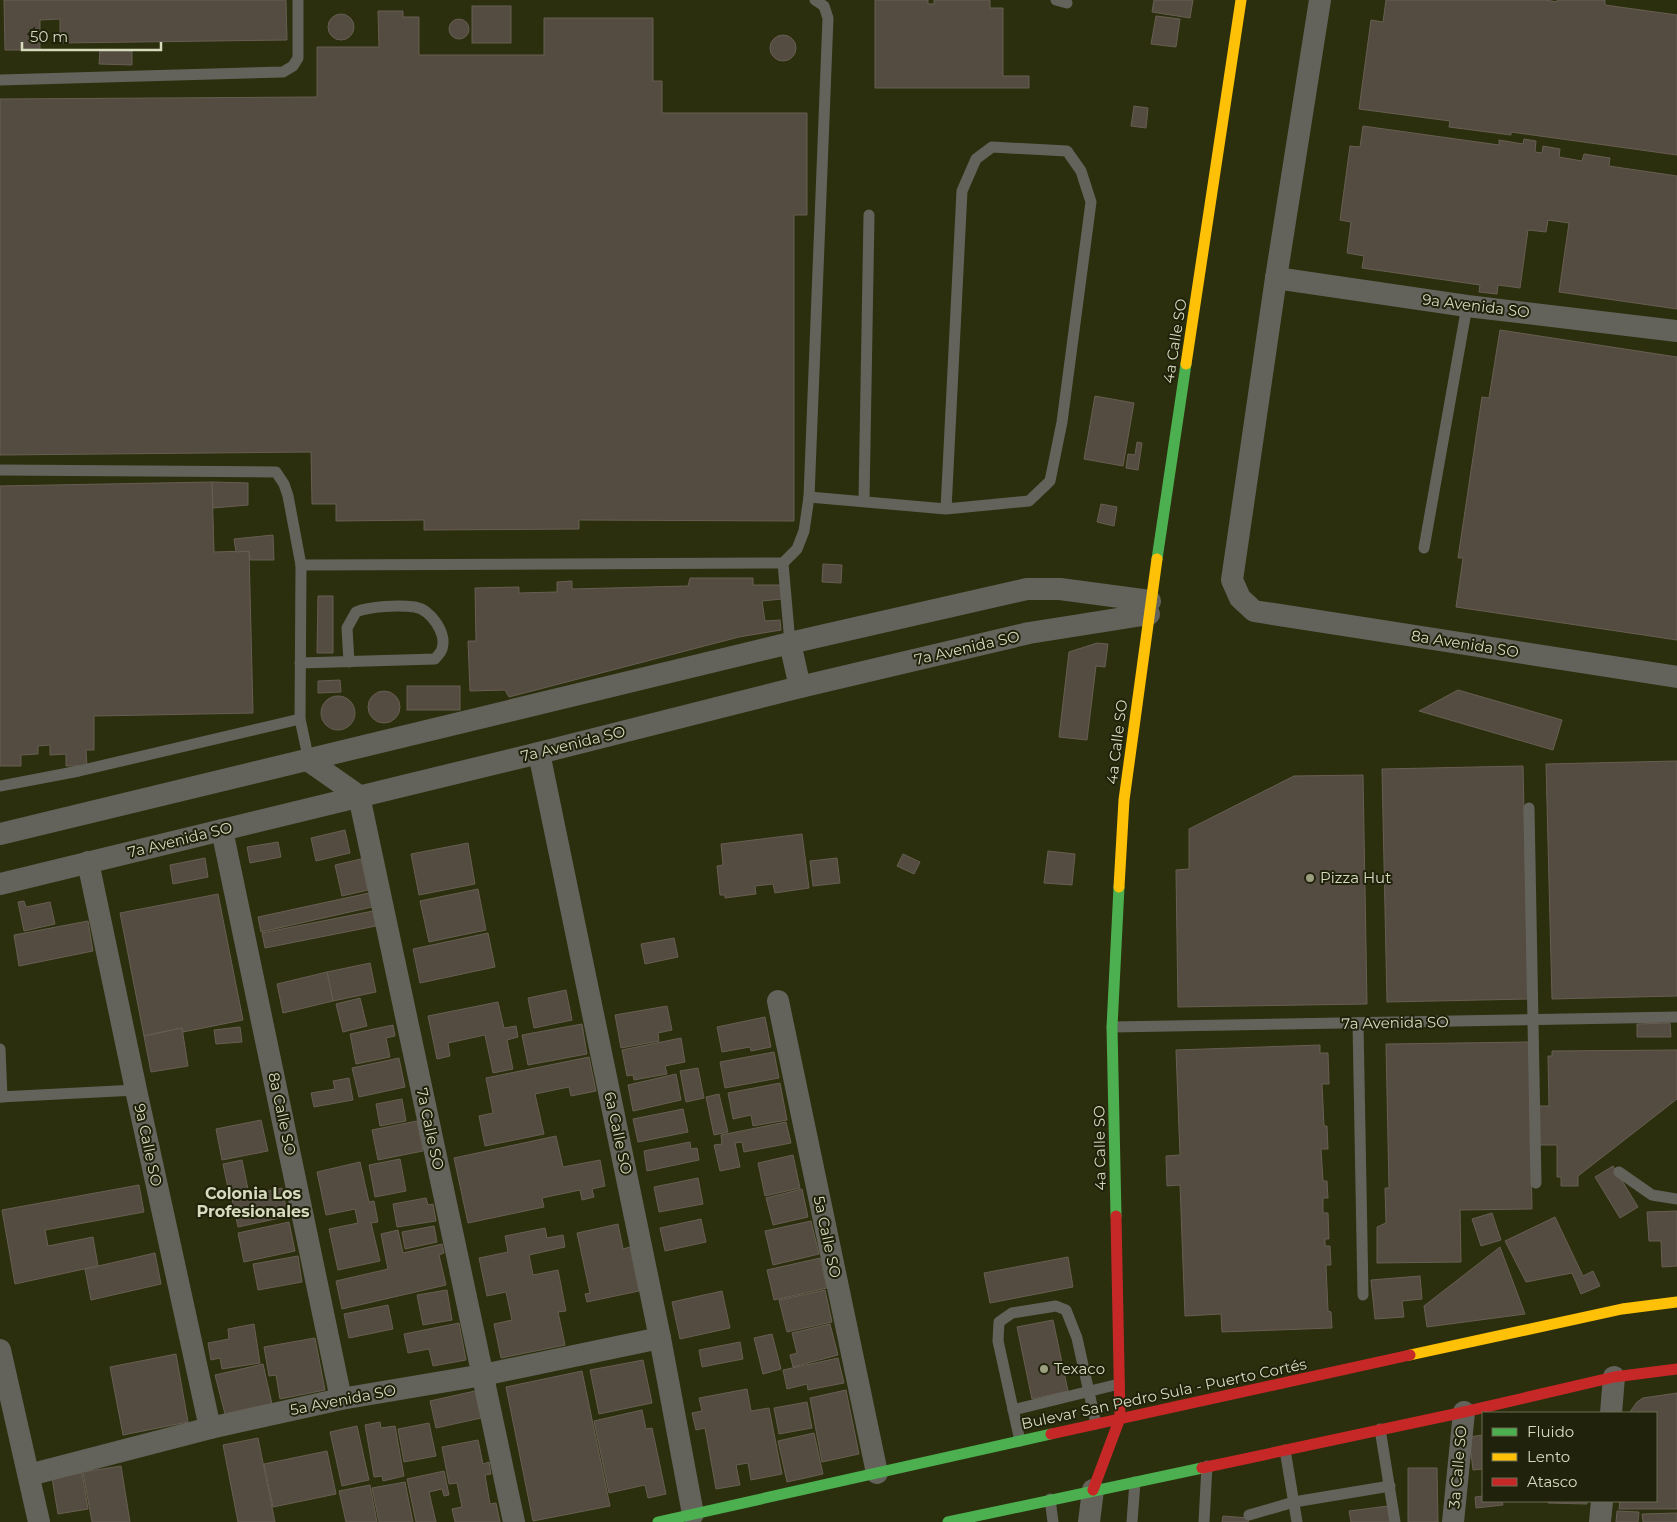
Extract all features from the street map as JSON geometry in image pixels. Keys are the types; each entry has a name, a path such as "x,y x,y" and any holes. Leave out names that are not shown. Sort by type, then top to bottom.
{"main road":[{"name":"4a Calle SO","path":"1094,1490 1120,1418 1112,1027 1124,800 1150,608 1241,0"},
{"name":"Bulevar San Pedro Sula - Puerto Cortés","path":"658,1522 1020,1440 1612,1311 1677,1302"},
{"path":"948,1522 982,1518 1050,1499 1464,1412 1614,1377 1677,1369"}],"street":[{"path":"1276,278 1320,0"},
{"name":"9a Avenida SO","path":"1276,278 1467,306 1677,331"},
{"name":"8a Avenida SO","path":"1276,278 1232,580 1240,598 1254,611 1677,677"},
{"path":"0,834 309,761 790,643 1028,589 1060,590 1150,608"},
{"name":"7a Avenida SO","path":"0,884 539,753 800,687 1029,633 1150,608"},
{"path":"790,643 800,687"},
{"name":"6a Calle SO","path":"539,753 660,1338 694,1514"},
{"path":"309,761 359,796"},
{"name":"7a Calle SO","path":"359,796 514,1522"},
{"name":"8a Calle SO","path":"222,830 341,1399"},
{"name":"9a Calle SO","path":"88,862 210,1428"},
{"name":"5a Calle SO","path":"778,1001 877,1473"},
{"name":"5a Avenida SO","path":"29,1475 210,1428 341,1399 483,1375 660,1338"},
{"path":"0,1350 39,1522"},
{"path":"1611,1412 1614,1377"},
{"name":"3a Calle SO","path":"1453,1522 1464,1412"},
{"path":"1089,1522 1094,1490"},
{"path":"1600,1522 1602,1502"}],"lane":[{"path":"0,80 283,72 293,66 298,58 298,0"},
{"path":"300,565 783,563 797,549 804,531 809,497 828,18 824,6 815,0"},
{"path":"809,497 864,500 946,509 1029,501 1050,481 1062,422 1091,202 1081,171 1067,151 992,147 976,159 962,191 946,509"},
{"path":"864,500 869,215"},
{"path":"1424,548 1467,306"},
{"path":"0,470 276,472 286,490 300,565 300,719 309,761"},
{"path":"783,563 790,643"},
{"path":"300,663 349,662 435,659 442,650 443,634 433,618 416,607 368,607 356,612 347,628 349,662"},
{"path":"0,786 79,771 300,719"},
{"path":"1529,808 1536,1183"},
{"name":"7a Avenida SO","path":"1112,1027 1677,1017"},
{"path":"1358,1024 1363,1295"},
{"path":"0,1049 1,1097 136,1090"},
{"path":"1620,1172 1652,1195 1677,1199"},
{"path":"1020,1440 998,1341 998,1322 1012,1313 1056,1306 1066,1310 1077,1338 1096,1424"},
{"path":"1013,1410 1119,1384"},
{"path":"1380,1429 1395,1522"},
{"path":"1285,1449 1296,1522"},
{"path":"1204,1522 1207,1465"},
{"path":"1132,1522 1135,1481"},
{"path":"1249,1515 1294,1502 1390,1486"},
{"path":"1050,1499 1053,1522"}],"building":[{"path":"4,0 286,0 287,40 60,43 60,19 40,20 40,50 5,50"},
{"path":"875,0 928,0 928,4 934,4 934,0 990,0 990,8 1003,8 1003,76 1029,76 1029,88 875,88"},
{"path":"1154,0 1193,0 1190,18 1152,12"},
{"path":"1386,0 1546,0 1557,2 1557,0 1605,0 1605,5 1677,15 1677,155 1511,132 1511,135 1449,127 1450,121 1359,109 1371,20 1383,22"},
{"path":"472,6 511,6 511,43 472,43"},
{"path":"378,11 403,11 403,17 419,17 419,55 544,55 544,18 653,18 653,81 662,81 662,113 807,113 807,215 794,215 794,521 579,520 579,529 424,530 424,520 336,521 336,504 312,504 311,452 0,455 0,99 317,97 317,47 379,47"},
{"path":"341,14 350,18 354,27 350,36 341,40 332,36 328,27 332,18"},
{"path":"1156,16 1180,19 1176,47 1151,44"},
{"path":"459,19 466,22 469,29 466,36 459,39 452,36 449,29 452,22"},
{"path":"783,35 792,39 796,48 792,57 783,61 774,57 770,48 774,39"},
{"path":"100,50 132,51 132,65 99,64"},
{"path":"1134,106 1148,108 1146,128 1131,126"},
{"path":"1363,126 1499,145 1499,140 1523,144 1524,139 1536,141 1535,152 1542,153 1543,146 1560,149 1559,157 1582,161 1584,154 1610,158 1609,166 1677,176 1677,309 1559,292 1569,223 1548,220 1546,232 1528,230 1520,288 1498,285 1497,294 1479,292 1480,285 1362,268 1364,256 1347,253 1351,222 1340,220 1350,146 1360,147"},
{"path":"1500,330 1677,357 1677,640 1456,607 1463,558 1458,558 1482,397 1489,398"},
{"path":"1095,396 1134,403 1123,466 1084,459"},
{"path":"1137,442 1142,443 1138,470 1126,468 1128,454 1135,455"},
{"path":"212,482 214,552 249,551 253,713 94,716 94,750 86,750 87,766 66,766 66,754 50,755 50,745 38,746 38,754 21,755 21,766 0,766 0,486"},
{"path":"212,482 248,483 248,505 213,508"},
{"path":"1101,504 1117,507 1114,526 1097,522"},
{"path":"273,535 274,560 250,560 249,551 236,552 234,539"},
{"path":"823,564 842,565 841,583 822,582"},
{"path":"690,578 753,578 753,585 782,585 782,599 762,601 765,621 780,620 781,630 739,637 509,697 505,690 470,691 468,641 476,641 475,588 519,587 519,593 557,592 557,582 572,581 572,589 688,586"},
{"path":"318,596 333,596 333,653 317,653"},
{"path":"1097,643 1108,644 1105,667 1096,666 1087,740 1059,737 1069,652"},
{"path":"340,680 341,692 318,693 318,681"},
{"path":"407,686 460,686 460,710 407,710"},
{"path":"1458,690 1562,720 1553,750 1419,711"},
{"path":"384,691 390,692 395,696 399,701 399,713 395,718 390,722 384,723 378,722 373,718 369,713 368,707 369,701 373,696 378,692"},
{"path":"338,696 345,697 350,701 354,706 354,720 350,725 345,729 338,730 331,729 326,725 322,720 321,713 322,706 326,701 331,697"},
{"path":"1677,761 1677,996 1552,999 1546,764"},
{"path":"1523,766 1528,999 1387,1002 1382,769"},
{"path":"1363,775 1367,1004 1178,1007 1176,870 1189,869 1189,829 1294,776"},
{"path":"345,830 350,853 316,861 311,838"},
{"path":"802,834 809,888 775,893 773,884 755,886 756,894 725,898 725,895 720,895 717,866 723,865 721,844"},
{"path":"278,842 281,857 250,863 247,847"},
{"path":"468,843 475,884 419,895 411,854"},
{"path":"1048,851 1075,854 1072,885 1044,883"},
{"path":"903,854 920,862 914,874 897,866"},
{"path":"205,858 208,877 173,884 170,865"},
{"path":"837,858 840,883 813,886 810,861"},
{"path":"361,859 368,890 342,896 335,865"},
{"path":"478,889 486,930 429,942 420,901"},
{"path":"369,893 372,907 261,932 258,917"},
{"path":"218,894 243,1020 183,1032 182,1028 144,1036 120,913"},
{"path":"24,901 26,907 50,902 55,924 24,931 18,902"},
{"path":"373,911 376,926 265,948 262,933"},
{"path":"88,921 93,951 19,966 14,935"},
{"path":"488,933 495,967 420,983 413,949"},
{"path":"674,938 678,957 645,964 641,944"},
{"path":"370,963 376,992 333,1001 327,972"},
{"path":"327,972 333,1001 283,1013 277,984"},
{"path":"566,990 572,1020 534,1028 528,998"},
{"path":"360,998 367,1026 343,1032 336,1004"},
{"path":"498,1002 504,1028 516,1026 518,1037 507,1040 513,1069 493,1073 485,1035 448,1043 450,1056 437,1059 428,1016"},
{"path":"667,1006 672,1030 658,1033 659,1041 621,1048 615,1015"},
{"path":"765,1017 771,1047 751,1051 750,1047 722,1052 717,1027"},
{"path":"1670,1023 1671,1037 1637,1037 1637,1024"},
{"path":"582,1024 587,1054 528,1065 522,1035"},
{"path":"393,1025 395,1036 386,1038 390,1057 356,1064 350,1034"},
{"path":"240,1027 242,1042 216,1044 214,1030"},
{"path":"182,1028 188,1066 151,1072 144,1036"},
{"path":"681,1038 685,1062 665,1066 667,1074 634,1080 633,1075 627,1076 622,1050"},
{"path":"1529,1042 1532,1209 1460,1210 1461,1262 1377,1263 1377,1227 1386,1223 1385,1188 1389,1188 1386,1044"},
{"path":"1320,1045 1320,1053 1328,1053 1329,1084 1322,1084 1324,1126 1327,1126 1328,1149 1321,1149 1323,1181 1327,1181 1328,1198 1323,1198 1323,1213 1328,1213 1329,1239 1325,1239 1325,1246 1330,1246 1331,1265 1326,1265 1328,1311 1331,1312 1332,1328 1222,1332 1221,1314 1185,1316 1180,1185 1167,1186 1166,1156 1180,1155 1176,1050"},
{"path":"1677,1050 1677,1099 1578,1176 1578,1186 1561,1186 1561,1177 1557,1177 1557,1145 1539,1145 1539,1106 1549,1106 1548,1056 1552,1056 1552,1051"},
{"path":"774,1052 779,1078 725,1088 720,1062"},
{"path":"589,1057 596,1091 571,1096 569,1087 535,1094 544,1134 485,1146 479,1116 493,1113 486,1078"},
{"path":"399,1058 405,1087 359,1097 352,1068"},
{"path":"698,1068 704,1098 686,1102 680,1071"},
{"path":"676,1074 681,1100 633,1111 628,1085"},
{"path":"349,1078 353,1100 314,1107 311,1093 335,1089 333,1081"},
{"path":"780,1083 787,1120 753,1126 751,1115 733,1119 728,1093"},
{"path":"719,1094 728,1132 714,1135 706,1097"},
{"path":"402,1099 406,1121 380,1126 376,1104"},
{"path":"683,1109 688,1132 638,1142 633,1119"},
{"path":"261,1120 268,1151 222,1160 216,1129"},
{"path":"417,1121 423,1151 378,1160 372,1130"},
{"path":"786,1122 791,1143 744,1152 742,1142 735,1143 740,1167 720,1171 714,1145 722,1144 721,1135"},
{"path":"556,1136 563,1167 600,1160 605,1186 592,1189 594,1197 582,1200 580,1190 542,1198 544,1207 468,1223 454,1158"},
{"path":"690,1142 691,1149 697,1148 699,1160 647,1171 644,1151"},
{"path":"793,1155 800,1188 765,1196 758,1163"},
{"path":"400,1159 406,1191 375,1197 369,1165"},
{"path":"242,1160 249,1194 230,1198 223,1164"},
{"path":"360,1162 369,1202 374,1201 378,1222 371,1223 380,1261 338,1270 329,1229 358,1223 355,1209 326,1215 317,1172"},
{"path":"1613,1166 1638,1207 1620,1218 1595,1177"},
{"path":"698,1178 703,1204 659,1212 654,1187"},
{"path":"139,1185 144,1212 45,1230 48,1246 93,1237 98,1266 15,1284 2,1210"},
{"path":"282,1188 286,1207 279,1209 280,1218 238,1227 232,1199"},
{"path":"802,1189 808,1217 773,1225 766,1198"},
{"path":"426,1198 428,1205 433,1204 436,1221 397,1227 393,1204"},
{"path":"1677,1211 1677,1266 1662,1267 1661,1241 1649,1241 1647,1212"},
{"path":"1492,1213 1501,1240 1481,1246 1472,1219"},
{"path":"1555,1217 1583,1276 1593,1271 1600,1286 1581,1294 1572,1273 1526,1282 1505,1241"},
{"path":"701,1219 706,1242 665,1251 660,1228"},
{"path":"811,1221 819,1254 773,1265 765,1231"},
{"path":"289,1222 295,1251 244,1262 238,1233"},
{"path":"618,1224 623,1249 630,1247 639,1291 587,1302 585,1294 590,1293 577,1233"},
{"path":"434,1226 437,1242 405,1249 402,1232"},
{"path":"545,1228 547,1238 563,1235 565,1247 529,1255 533,1275 558,1270 566,1311 558,1312 565,1345 501,1358 494,1324 512,1320 506,1292 487,1296 479,1258 508,1252 505,1236"},
{"path":"398,1230 403,1253 442,1244 444,1253 439,1255 446,1285 342,1309 336,1281 388,1269 381,1234"},
{"path":"1500,1247 1525,1314 1427,1327 1424,1306"},
{"path":"155,1253 161,1284 91,1300 85,1269"},
{"path":"298,1256 302,1282 258,1290 253,1264"},
{"path":"1068,1257 1073,1287 990,1303 984,1273"},
{"path":"820,1258 827,1288 774,1300 767,1270"},
{"path":"1420,1276 1422,1299 1402,1301 1404,1317 1375,1319 1371,1280"},
{"path":"447,1290 452,1320 423,1325 417,1295"},
{"path":"825,1290 832,1322 787,1332 779,1300"},
{"path":"722,1291 730,1328 680,1339 672,1302"},
{"path":"388,1305 393,1329 349,1338 344,1314"},
{"path":"1053,1320 1068,1391 1032,1399 1017,1327"},
{"path":"459,1323 466,1360 433,1366 429,1349 408,1353 404,1334"},
{"path":"254,1324 260,1363 222,1369 220,1358 211,1360 208,1343 229,1339 228,1329"},
{"path":"830,1324 838,1355 793,1367 790,1355 797,1353 792,1333"},
{"path":"772,1334 781,1369 763,1374 754,1338"},
{"path":"315,1338 325,1390 280,1399 276,1375 269,1376 264,1347"},
{"path":"740,1342 743,1359 702,1367 699,1350"},
{"path":"176,1354 188,1422 123,1435 110,1367"},
{"path":"838,1358 844,1383 808,1390 807,1384 787,1389 783,1370"},
{"path":"643,1360 652,1403 599,1414 590,1370"},
{"path":"263,1364 272,1404 225,1414 215,1375"},
{"path":"582,1371 610,1506 533,1521 506,1387"},
{"path":"747,1389 751,1411 769,1408 782,1474 751,1480 748,1463 736,1465 740,1485 716,1489 705,1428 696,1430 692,1413 702,1411 699,1398"},
{"path":"846,1390 859,1454 822,1462 810,1398"},
{"path":"475,1391 481,1418 436,1428 430,1401"},
{"path":"1677,1393 1677,1509 1619,1509 1620,1502 1657,1502 1657,1412 1630,1412 1637,1402 1643,1398"},
{"path":"807,1402 812,1428 779,1434 774,1408"},
{"path":"642,1410 646,1429 652,1428 666,1494 648,1498 645,1485 609,1493 594,1421"},
{"path":"380,1422 381,1428 395,1426 404,1476 383,1481 382,1476 374,1477 365,1425"},
{"path":"429,1423 436,1456 404,1462 398,1429"},
{"path":"357,1426 369,1480 342,1486 330,1432"},
{"path":"814,1433 823,1474 787,1482 778,1441"},
{"path":"1482,1435 1482,1469 1473,1470 1469,1437"},
{"path":"258,1438 275,1522 238,1522 223,1445"},
{"path":"478,1440 483,1464 489,1462 491,1474 485,1475 490,1504 496,1503 500,1522 455,1522 452,1509 462,1507 457,1483 449,1484 442,1447"},
{"path":"327,1451 336,1494 273,1507 264,1464"},
{"path":"121,1466 130,1522 92,1522 83,1472"},
{"path":"1408,1468 1437,1468 1438,1522 1408,1522"},
{"path":"444,1471 449,1495 444,1496 442,1489 429,1492 436,1522 416,1522 407,1479"},
{"path":"82,1473 88,1509 58,1514 52,1478"},
{"path":"405,1482 413,1522 379,1522 372,1488"},
{"path":"370,1485 377,1522 346,1522 339,1491"},
{"path":"1482,1496 1482,1502 1502,1502 1503,1505 1476,1508 1475,1497"},
{"path":"1587,1502 1587,1504 1548,1503"},
{"path":"1388,1506 1391,1522 1351,1522 1349,1511"},
{"path":"1617,1511 1639,1512 1638,1522 1616,1522"},
{"path":"1677,1513 1677,1522 1643,1522 1642,1514"},
{"path":"1223,1516 1249,1518 1248,1522 1222,1522"}],"traffic: fast":[{"path":"1157,559 1186,364"},
{"path":"1116,1216 1112,1027 1119,887"},
{"path":"658,1522 1051,1434"},
{"path":"948,1522 1202,1468"}],"traffic: slow":[{"path":"1186,364 1241,0"},
{"path":"1119,887 1124,800 1157,559"},
{"path":"1410,1355 1622,1309 1677,1302"}],"traffic: jam":[{"path":"1093,1490 1120,1418 1116,1216"},
{"path":"1051,1434 1410,1355"},
{"path":"1202,1468 1464,1412 1614,1377 1677,1369"}],"place":[{"name":"Pizza Hut","path":"1310,878"},
{"name":"Texaco","path":"1044,1369"}],"district":[{"name":"Colonia Los Profesionales","path":"253,1202"}]}
